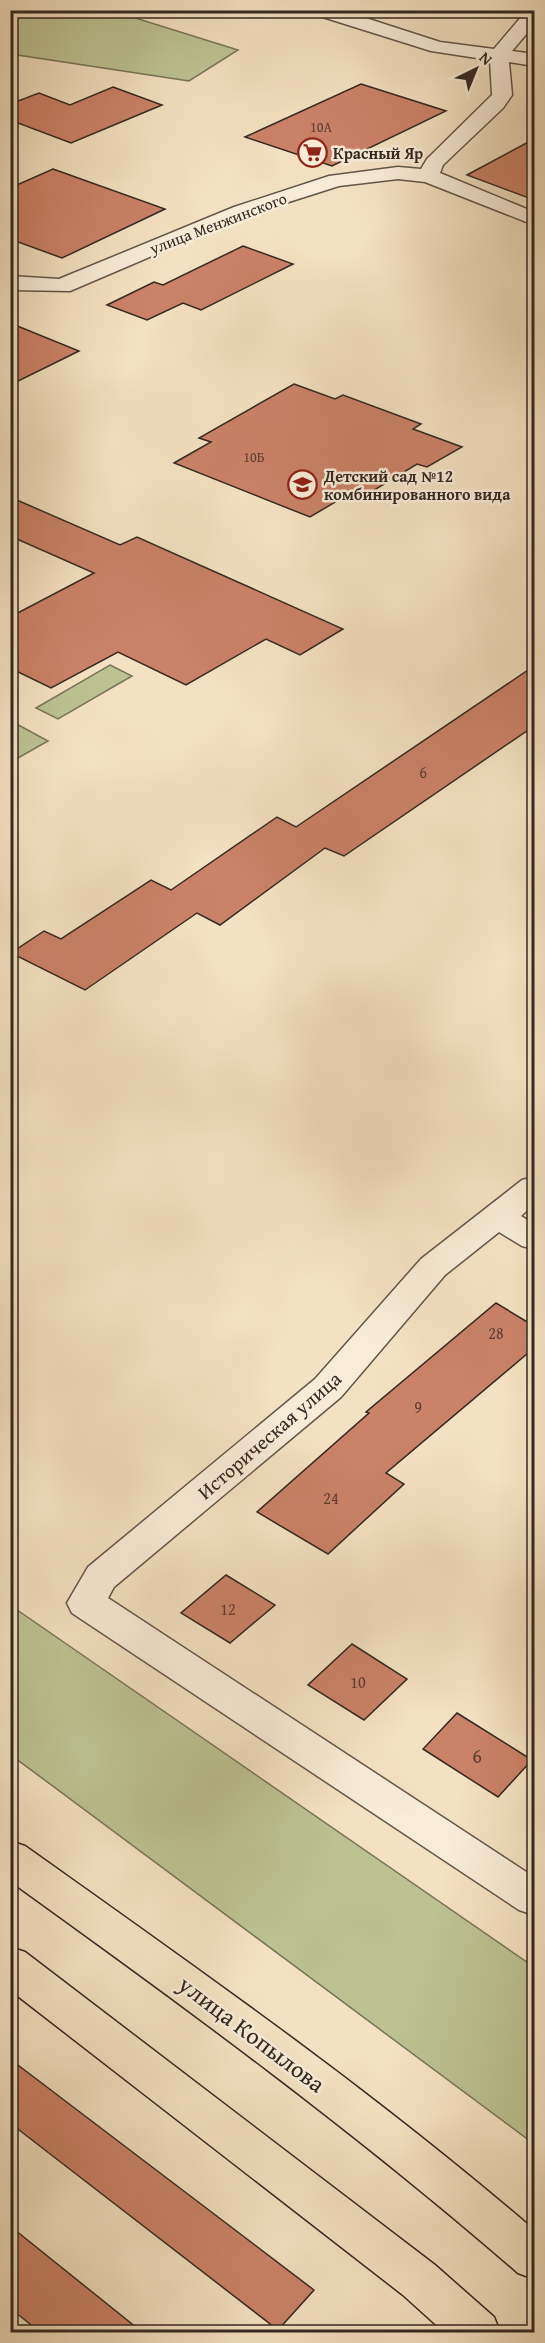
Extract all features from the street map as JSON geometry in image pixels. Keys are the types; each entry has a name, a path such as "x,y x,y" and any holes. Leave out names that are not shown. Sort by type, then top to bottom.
{"main road":[{"name":"улица Копылова","path":"10,1858 274,2047 488,2217 534,2258"},
{"path":"10,1965 419,2280 477,2332"}],"street":[{"path":"320,10 438,47 534,60"},
{"path":"429,176 434,163 496,104 502,95 499,57 505,46 534,15"},
{"name":"улица Менжинского","path":"10,283 62,286 241,211 336,180 398,173 429,176 534,219"},
{"name":"Историческая улица","path":"534,1188 433,1267 328,1388 101,1577 86,1603 534,1898"},
{"path":"496,1216 534,1238"}],"green space":[{"path":"10,11 113,11 238,50 189,81 11,54"},
{"path":"110,665 132,676 58,719 36,708"},
{"path":"11,721 48,741 11,762"},
{"path":"10,1605 534,1967 534,2144 11,1755"}],"building":[{"path":"361,84 446,111 332,166 245,137"},
{"path":"113,87 162,105 71,143 10,120 10,104 39,93 70,105"},
{"path":"534,139 534,200 467,175"},
{"path":"53,169 165,209 62,258 10,239 10,188"},
{"path":"243,246 293,264 201,310 183,303 147,320 107,305 154,282 163,285"},
{"path":"10,323 79,351 10,385"},
{"path":"294,384 335,399 343,395 421,424 413,429 462,447 427,467 417,464 358,500 347,495 310,517 174,463 211,442 199,438"},
{"path":"10,497 120,545 137,537 343,629 300,655 266,639 186,685 118,652 51,688 10,668 10,617 94,573 10,536"},
{"path":"534,666 534,726 344,856 325,848 220,925 197,913 85,990 11,953 44,931 61,939 151,880 171,890 277,817 296,827"},
{"path":"496,1303 534,1326 534,1348 386,1473 404,1484 328,1554 257,1512 369,1413 366,1412"},
{"path":"226,1575 275,1605 230,1643 181,1613"},
{"path":"352,1644 407,1679 364,1720 308,1685"},
{"path":"457,1713 532,1760 498,1797 423,1749"},
{"path":"10,2059 314,2290 278,2330 10,2123"},
{"path":"10,2226 142,2332 40,2332 10,2308"}],"place":[{"name":"Красный Яр","path":"312,153"},
{"name":"Детский сад №12 комбинированного вида","path":"303,485"}]}
